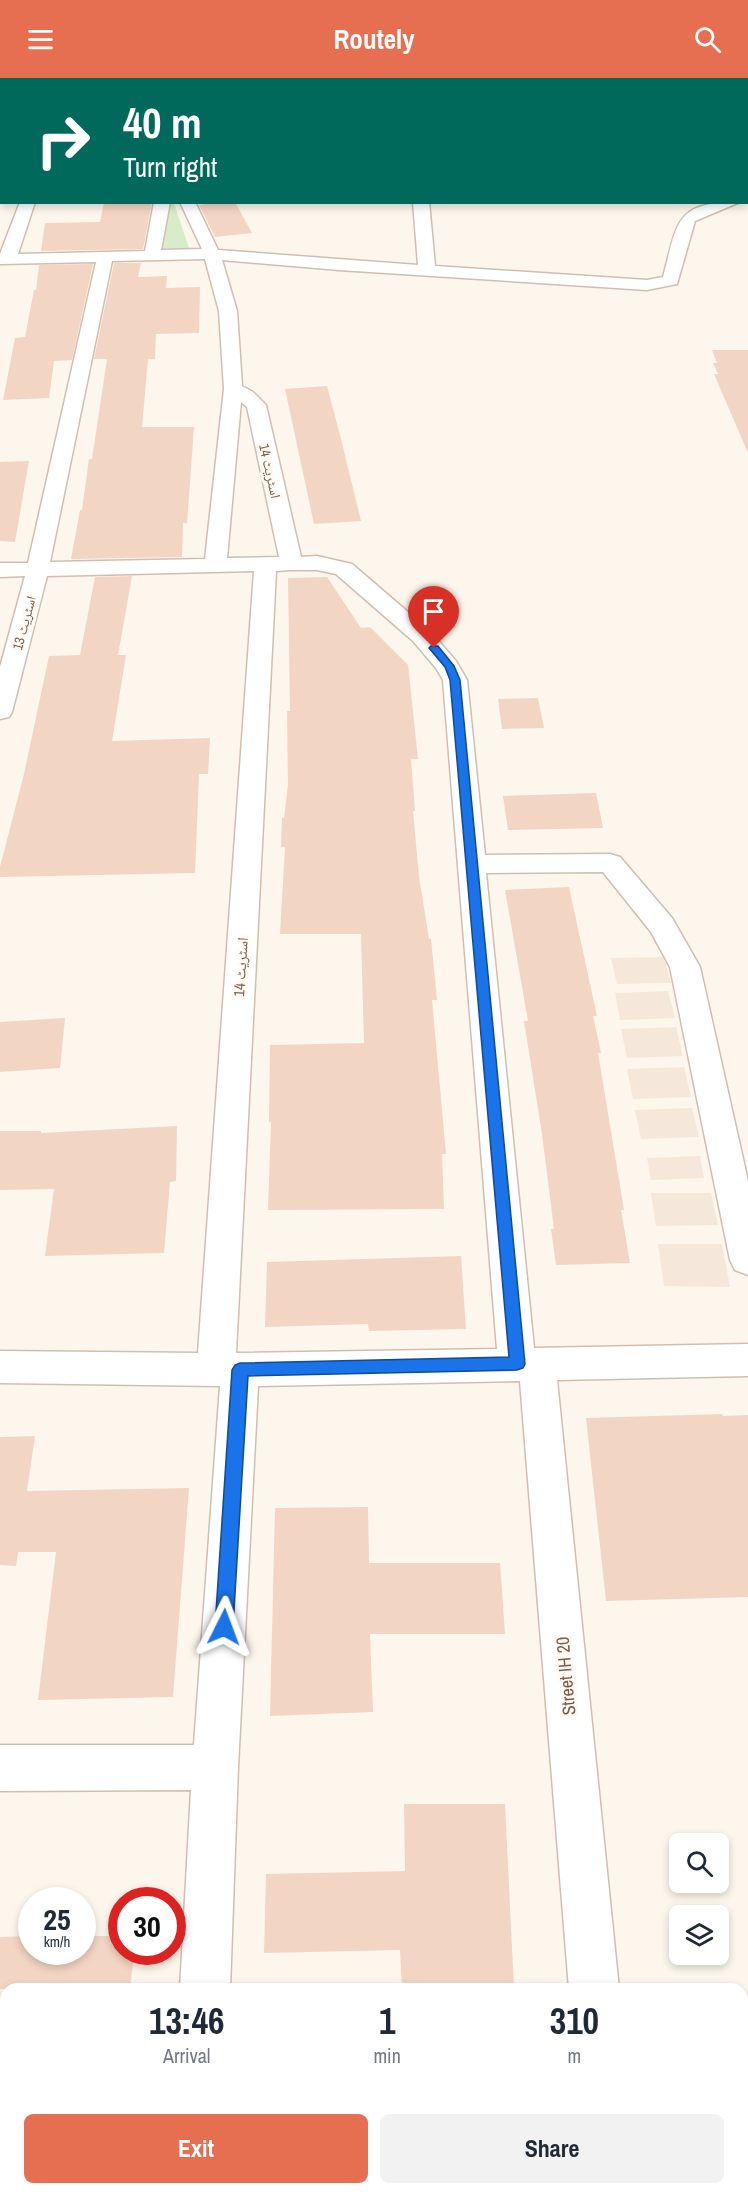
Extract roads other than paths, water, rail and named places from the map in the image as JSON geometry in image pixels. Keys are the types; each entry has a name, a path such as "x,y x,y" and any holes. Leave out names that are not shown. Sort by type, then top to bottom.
{"street":[{"path":"26,204 4,259 212,254 647,285 663,284 671,280 685,225 690,218 728,204"},
{"path":"152,256 162,204"},
{"path":"188,204 212,254 228,310 233,389 215,566"},
{"path":"421,204 427,271"},
{"name":"اسٹریٹ 13","path":"0,712 38,569 105,257"},
{"name":"اسٹریٹ 14","path":"205,1983 228,1370 279,565 256,405 233,389"},
{"name":"Street IH 20","path":"279,565 316,563 344,569 434,648 449,666 455,680 470,864 527,1363 593,1983"},
{"path":"0,570 279,565"},
{"path":"470,864 610,862 652,911 678,948 685,967 748,1260"},
{"path":"0,1367 228,1370 748,1360"},
{"path":"0,1768 215,1767"}]}
